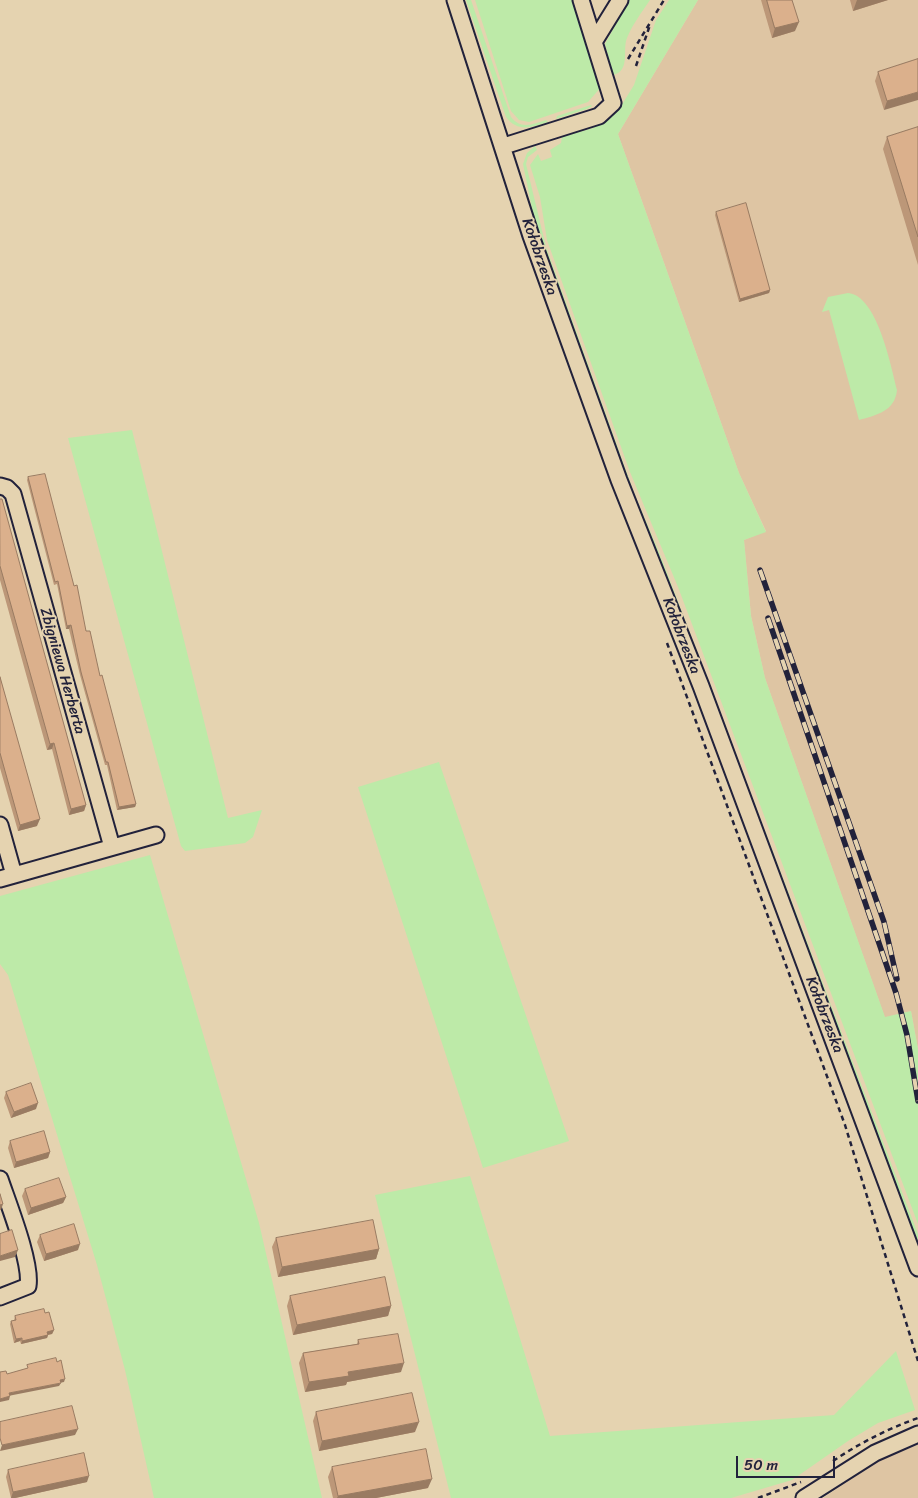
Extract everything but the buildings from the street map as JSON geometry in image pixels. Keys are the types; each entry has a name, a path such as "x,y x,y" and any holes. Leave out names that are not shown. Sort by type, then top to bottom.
{"street":[{"name":"Kołobrzeska","path":"456,0 504,146 531,236 619,480 690,659 918,1268"},
{"path":"504,146 599,116 613,103 581,0"},
{"path":"594,42 620,0"},
{"name":"Zbigniewa Herberta","path":"6,490 112,847"},
{"path":"0,825 7,877 156,835"},
{"path":"0,1179 26,1262 29,1281 28,1286 0,1296"},
{"path":"804,1498 875,1453 918,1434"}],"path":[{"path":"628,59 664,0"},
{"path":"636,66 652,20"},
{"path":"666,640 845,1125 918,1361"}],"shaded area":[{"path":"698,0 918,0 918,1049 911,1011 885,1018 765,678 751,616 744,540 766,531 739,473 618,134"},
{"path":"918,1442 918,1498 823,1498 890,1454"}],"green space":[{"path":"466,0 471,0 511,117 523,125 546,120 548,122 531,127 520,127 506,117"},
{"path":"475,0 575,0 602,86 588,102 529,122 519,120 511,111"},
{"path":"629,0 650,0 634,23 627,38 622,69 619,73 613,75 605,44"},
{"path":"669,0 698,0 618,134 739,473 766,532 744,540 751,616 765,678 885,1017 911,1011 918,1049 918,1224 678,587 630,472 547,240 540,197 530,165 538,154 541,161 552,157 550,150 561,143 562,137 593,128 621,106 634,85 656,20"},
{"path":"591,105 587,109 556,119 557,116"},
{"path":"535,146 537,150 528,157 526,164 546,247 634,493 661,557 918,1234 918,1245 659,558 640,515 537,233 523,164 527,153"},
{"path":"848,293 858,297 875,318 887,349 897,390 893,403 884,411 859,420 829,310 822,312 828,297"},
{"path":"132,430 228,818 262,810 253,837 245,843 185,851 181,846 68,438"},
{"path":"439,762 569,1141 483,1168 358,787"},
{"path":"150,855 259,1223 322,1498 154,1498 125,1370 97,1265 8,975 0,964 0,896"},
{"path":"470,1176 550,1436 834,1415 896,1351 915,1410 878,1423 848,1441 792,1480 731,1498 451,1498 375,1195"}],"railway":[{"path":"760,570 884,922 897,979"},
{"path":"768,618 896,993 907,1035 918,1101"}]}
